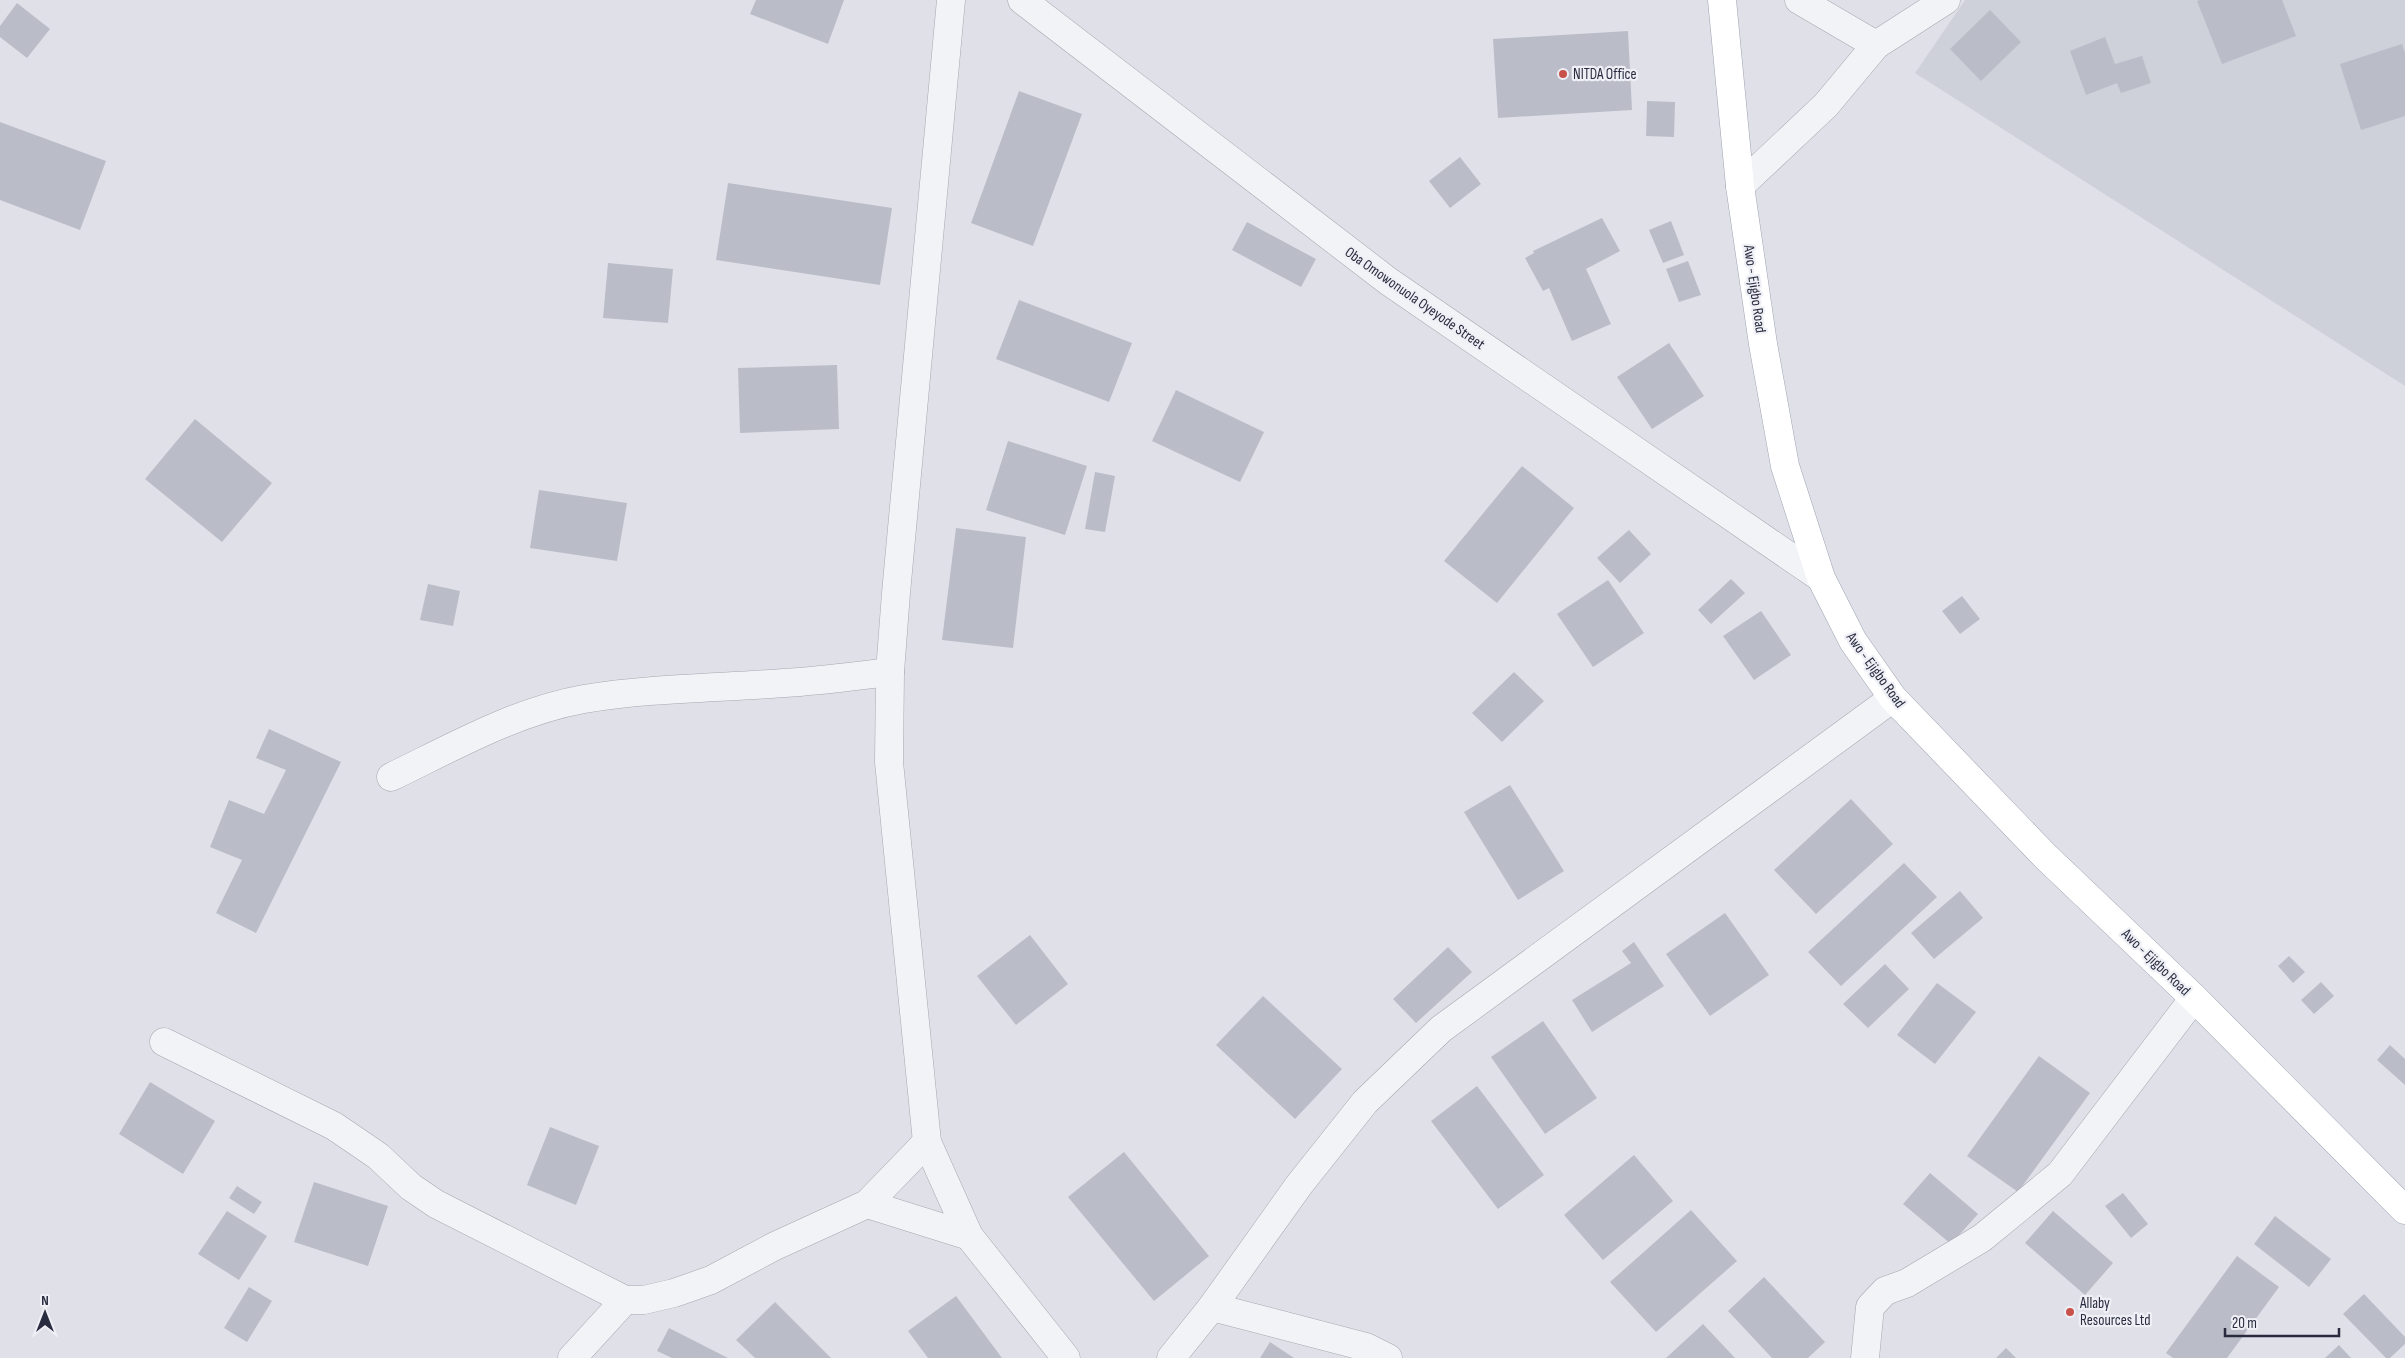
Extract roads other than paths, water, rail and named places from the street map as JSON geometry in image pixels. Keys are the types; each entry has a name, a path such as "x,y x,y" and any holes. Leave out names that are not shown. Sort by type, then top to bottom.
{"main road":[{"name":"Awo - Ejigbo Road","path":"1722,0 1740,186 1763,344 1785,466 1821,578 1853,641 1893,698 2044,856 2194,998 2405,1210"}],"street":[{"path":"952,0 890,672 888,762 927,1142 969,1236 1066,1358"},
{"name":"Oba Omowonuola Oyeyode Street","path":"1022,0 1388,281 1821,578"},
{"path":"1799,0 1876,45"},
{"path":"1740,186 1826,105 1876,45 1943,1"},
{"path":"391,777 466,740 527,714 584,699 673,689 786,683 890,672"},
{"path":"1171,1358 1212,1307 1299,1185 1365,1102 1442,1029 1893,698"},
{"path":"1864,1358 1870,1307 1886,1291 1907,1283 1982,1238 2060,1174 2194,998"},
{"path":"164,1042 334,1126 378,1156 411,1187 436,1204 625,1300 644,1300 674,1293 711,1280 775,1246 867,1204 927,1142"},
{"path":"867,1204 969,1236"},
{"path":"572,1358 625,1300"},
{"path":"1212,1307 1366,1347 1388,1358"}],"place":[{"name":"NITDA Office","path":"1563,74"},
{"name":"Allaby Resources Ltd","path":"2070,1312"}]}
